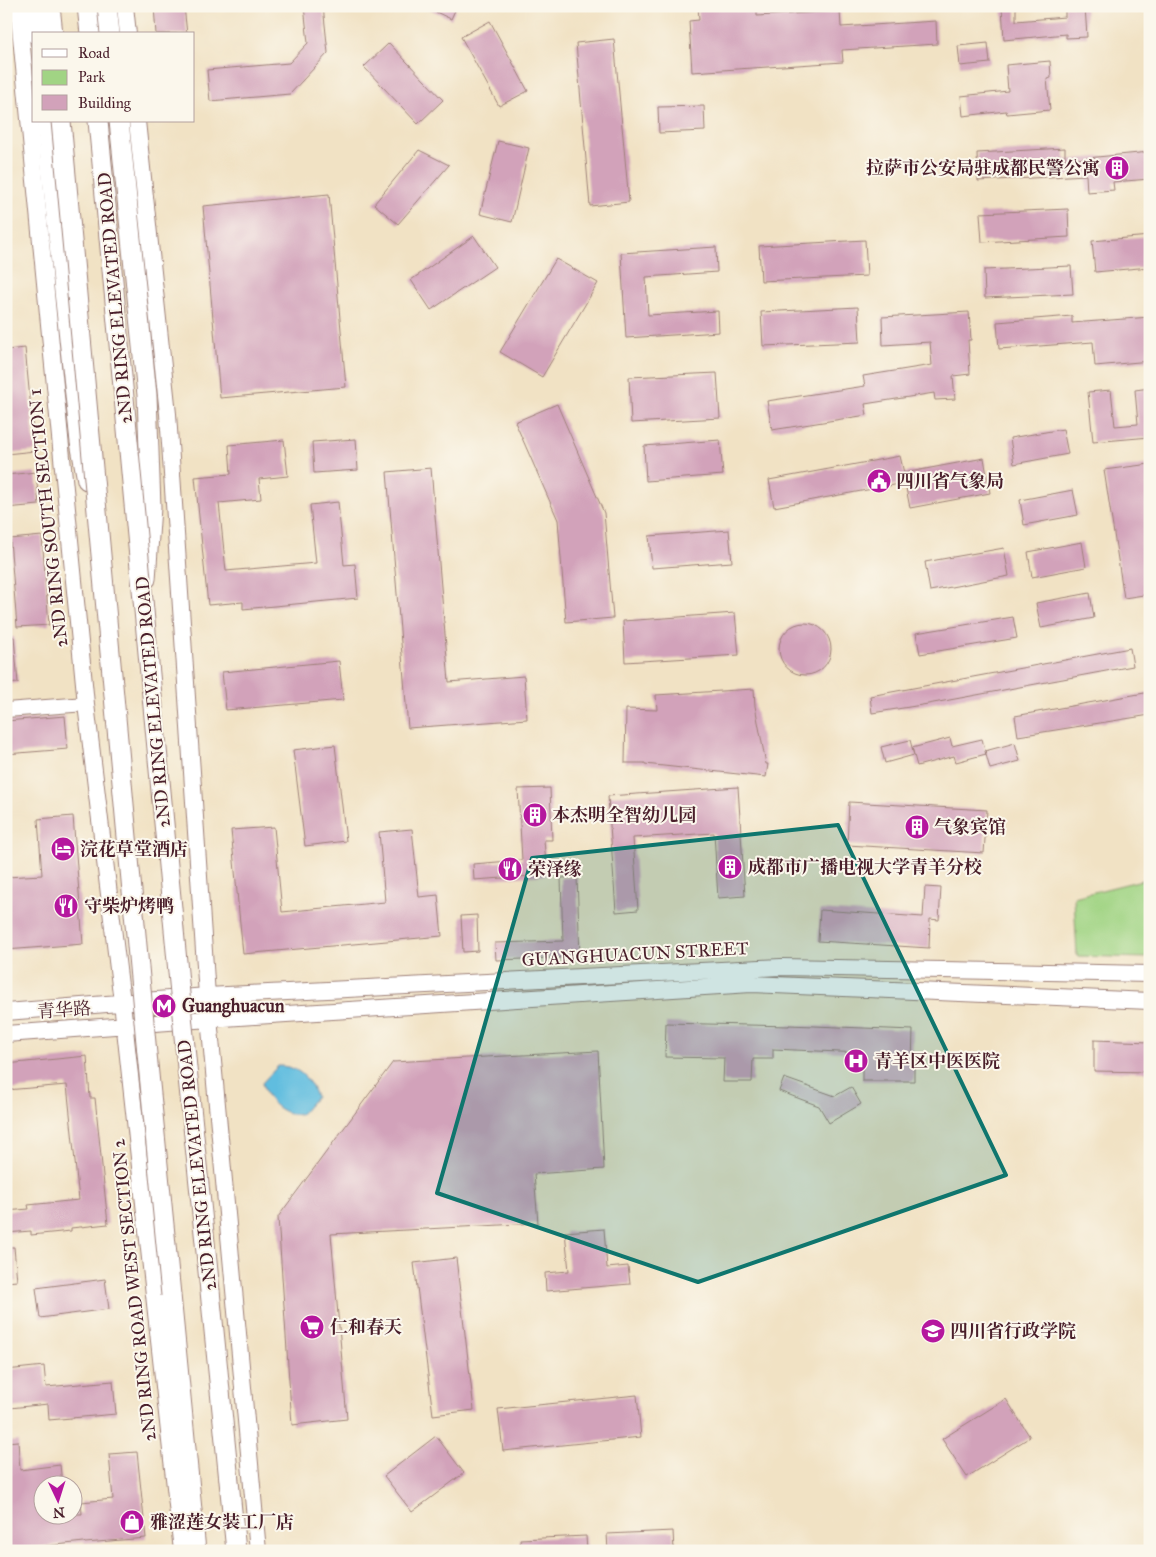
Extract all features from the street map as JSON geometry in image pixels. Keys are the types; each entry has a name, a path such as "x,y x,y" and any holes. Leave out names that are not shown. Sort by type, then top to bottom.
{"highway":[{"path":"34,6 36,32"},
{"path":"50,6 53,32"},
{"path":"87,6 90,32"},
{"path":"107,6 110,32"},
{"path":"46,122 80,442 104,587"},
{"name":"2ND RING ELEVATED ROAD","path":"61,122 148,1064 196,1551"},
{"name":"2ND RING ELEVATED ROAD","path":"98,122 186,1058 236,1551"},
{"path":"119,122 148,396 152,507 144,605"}],"main road":[{"name":"2ND RING SOUTH SECTION 1","path":"18,6 86,704 125,1026"},
{"path":"125,6 128,32"},
{"path":"137,122 168,414 207,996 258,1551"},
{"name":"GUANGHUACUN STREET","path":"122,1002 781,967 1150,974"},
{"name":"GUANGHUACUN STREET","path":"125,1026 751,984 1150,1001"},
{"name":"青华路","path":"6,1012 122,1002"},
{"name":"青华路","path":"6,1034 125,1026"},
{"name":"2ND RING ROAD WEST SECTION 2","path":"125,1026 182,1551"}],"street":[{"path":"6,710 86,704"}],"highlighted area":[{"path":"838,825 1006,1175 698,1282 437,1193 532,858"}],"green space":[{"path":"1150,878 1150,956 1146,958 1077,956 1074,897"}],"water":[{"path":"278,1066 298,1071 307,1079 314,1090 316,1097 300,1115 287,1112 276,1106 264,1090 262,1083"}],"building":[{"path":"154,6 184,6 187,32 156,32"},
{"path":"304,6 323,6 328,53 290,94 210,101 207,70 289,63 308,43"},
{"path":"423,6 457,6 451,19"},
{"path":"698,6 757,6 757,16 840,11 841,27 936,21 937,44 842,50 843,62 692,72 689,21 699,20"},
{"path":"1002,6 1016,6 1016,21 1065,17 1065,6 1085,6 1087,37 1066,38 1066,34 1004,40"},
{"path":"490,21 528,91 499,106 461,37"},
{"path":"614,39 629,202 590,206 576,43"},
{"path":"389,43 443,100 418,124 364,67"},
{"path":"988,43 990,63 960,66 958,46"},
{"path":"1050,61 1051,78 1047,79 1050,110 1007,114 1006,111 963,116 961,96 1008,91 1006,65"},
{"path":"704,106 705,131 659,133 658,107"},
{"path":"498,141 529,148 512,222 480,214"},
{"path":"1065,148 1065,160 1150,152 1150,179 1113,182 1114,190 1087,192 1086,175 978,181 977,153"},
{"path":"419,150 449,165 398,224 374,204"},
{"path":"329,194 346,387 220,398 203,206"},
{"path":"1068,209 1069,237 982,242 980,213"},
{"path":"474,236 495,267 431,310 411,280"},
{"path":"1150,236 1150,267 1095,272 1092,241"},
{"path":"865,240 867,276 761,281 759,246"},
{"path":"716,247 717,272 646,277 648,315 718,311 719,332 626,338 621,253"},
{"path":"556,259 598,283 542,377 500,352"},
{"path":"1071,266 1073,294 985,298 984,270"},
{"path":"858,307 860,342 763,346 761,312"},
{"path":"969,312 971,340 968,340 970,374 953,376 955,399 935,400 934,393 865,404 867,415 772,430 767,401 865,386 863,376 932,365 930,342 883,345 882,317"},
{"path":"1072,316 1072,323 1150,317 1150,361 1095,366 1093,342 999,349 997,322"},
{"path":"25,348 35,451 6,454 6,350"},
{"path":"717,373 720,418 631,423 629,377"},
{"path":"1150,388 1150,437 1093,442 1088,392 1111,390 1115,426 1138,424 1135,390"},
{"path":"557,404 604,513 613,618 566,622 558,520 515,422"},
{"path":"1063,429 1068,454 1014,464 1010,438"},
{"path":"356,439 358,470 314,473 312,442"},
{"path":"284,440 288,476 259,479 261,499 219,503 226,571 316,563 310,505 338,502 344,565 355,564 358,598 243,609 243,602 208,605 195,477 231,474 229,445"},
{"path":"720,440 723,475 646,481 644,446"},
{"name":"四川省气象局","path":"900,456 904,473 984,458 990,493 910,508 905,483 774,507 769,480"},
{"path":"1150,464 1150,594 1124,598 1104,470"},
{"path":"431,468 449,682 524,676 527,719 408,728 387,472"},
{"path":"36,472 39,505 6,508 6,475"},
{"path":"1073,490 1078,515 1024,525 1020,500"},
{"path":"729,530 732,562 652,568 649,536"},
{"path":"42,536 49,625 17,627 10,539"},
{"path":"1082,542 1086,567 1032,577 1028,552"},
{"path":"1004,548 1009,576 930,591 925,562"},
{"path":"1090,593 1094,618 1041,628 1036,603"},
{"path":"735,613 739,655 625,662 623,621"},
{"path":"1013,617 1017,638 920,654 916,633"},
{"path":"800,623 810,623 824,630 831,644 831,654 824,668 810,675 800,675 790,671 783,664 779,654 779,644 783,634 790,627"},
{"path":"6,637 14,637 18,683 6,684"},
{"path":"1130,648 1133,666 872,713 870,696"},
{"path":"339,661 343,700 226,710 222,672"},
{"path":"754,689 755,706 766,764 768,764 766,777 645,763 625,763 626,709 657,710 656,695"},
{"path":"1150,692 1150,715 1018,736 1015,716"},
{"path":"65,716 68,749 6,754 6,721"},
{"path":"950,738 952,746 982,739 986,754 956,762 954,756 917,766 912,748"},
{"path":"910,740 914,755 885,763 881,747"},
{"path":"1015,743 1020,761 990,769 985,751"},
{"path":"335,745 346,841 305,846 293,750"},
{"name":"成都市广播电视大学青羊分校","path":"738,787 745,896 718,898 714,833 633,838 638,910 616,912 608,796"},
{"path":"550,788 552,840 544,840 547,875 474,880 473,864 522,860 518,789"},
{"name":"气象宾馆","path":"849,802 987,810 984,853 847,845"},
{"path":"73,816 83,944 6,950 6,877 42,875 38,819"},
{"path":"274,827 282,912 385,902 379,832 412,829 419,897 438,895 442,936 243,954 231,830"},
{"path":"577,877 580,957 496,960 495,943 563,941 561,878"},
{"path":"925,887 941,888 939,920 930,919 929,948 818,941 820,910 923,917"},
{"path":"477,915 478,951 463,952 461,916"},
{"path":"666,1023 913,1030 912,1063 914,1063 914,1081 862,1081 862,1053 773,1049 773,1059 753,1059 752,1082 723,1082 724,1058 665,1057"},
{"path":"1094,1040 1150,1042 1150,1072 1094,1071"},
{"name":"仁和春天","path":"598,1051 604,1169 534,1174 538,1223 331,1234 347,1419 292,1425 278,1217 393,1062"},
{"path":"87,1056 90,1098 95,1098 108,1224 71,1228 71,1231 31,1235 31,1231 6,1233 6,1211 29,1209 28,1205 79,1200 67,1085 6,1090 6,1064"},
{"path":"784,1078 835,1096 851,1087 861,1104 829,1123 819,1106 779,1091"},
{"path":"604,1229 607,1268 628,1266 630,1284 546,1291 545,1273 569,1271 565,1232"},
{"path":"6,1247 14,1247 17,1281 6,1282"},
{"path":"456,1258 474,1410 433,1415 414,1263"},
{"path":"105,1279 109,1309 40,1318 36,1288"},
{"path":"44,1366 46,1387 113,1381 116,1414 49,1420 48,1404 10,1408 6,1370"},
{"path":"637,1395 641,1437 503,1451 498,1409"},
{"path":"1006,1399 1030,1437 967,1477 942,1439"},
{"path":"436,1436 464,1473 412,1512 384,1476"},
{"path":"18,1441 20,1470 60,1465 61,1474 32,1474 32,1524 82,1524 82,1502 113,1499 109,1454 137,1452 146,1538 27,1548 27,1551 6,1551 6,1442"},
{"path":"673,1531 674,1551 608,1551 607,1534"},
{"path":"586,1536 587,1551 521,1551 520,1539"}],"place":[{"name":"拉萨市公安局驻成都民警公寓","path":"1117,168"},
{"name":"四川省气象局","path":"879,481"},
{"name":"本杰明全智幼儿园","path":"535,815"},
{"name":"气象宾馆","path":"917,827"},
{"name":"浣花草堂酒店","path":"63,849"},
{"name":"成都市广播电视大学青羊分校","path":"730,867"},
{"name":"荣泽缘","path":"510,869"},
{"name":"守柴炉烤鸭","path":"66,906"},
{"name":"Guanghuacun","path":"164,1006"},
{"name":"青羊区中医医院","path":"856,1061"},
{"name":"仁和春天","path":"312,1327"},
{"name":"四川省行政学院","path":"933,1331"},
{"name":"雅涩莲女装工厂店","path":"132,1522"}]}
